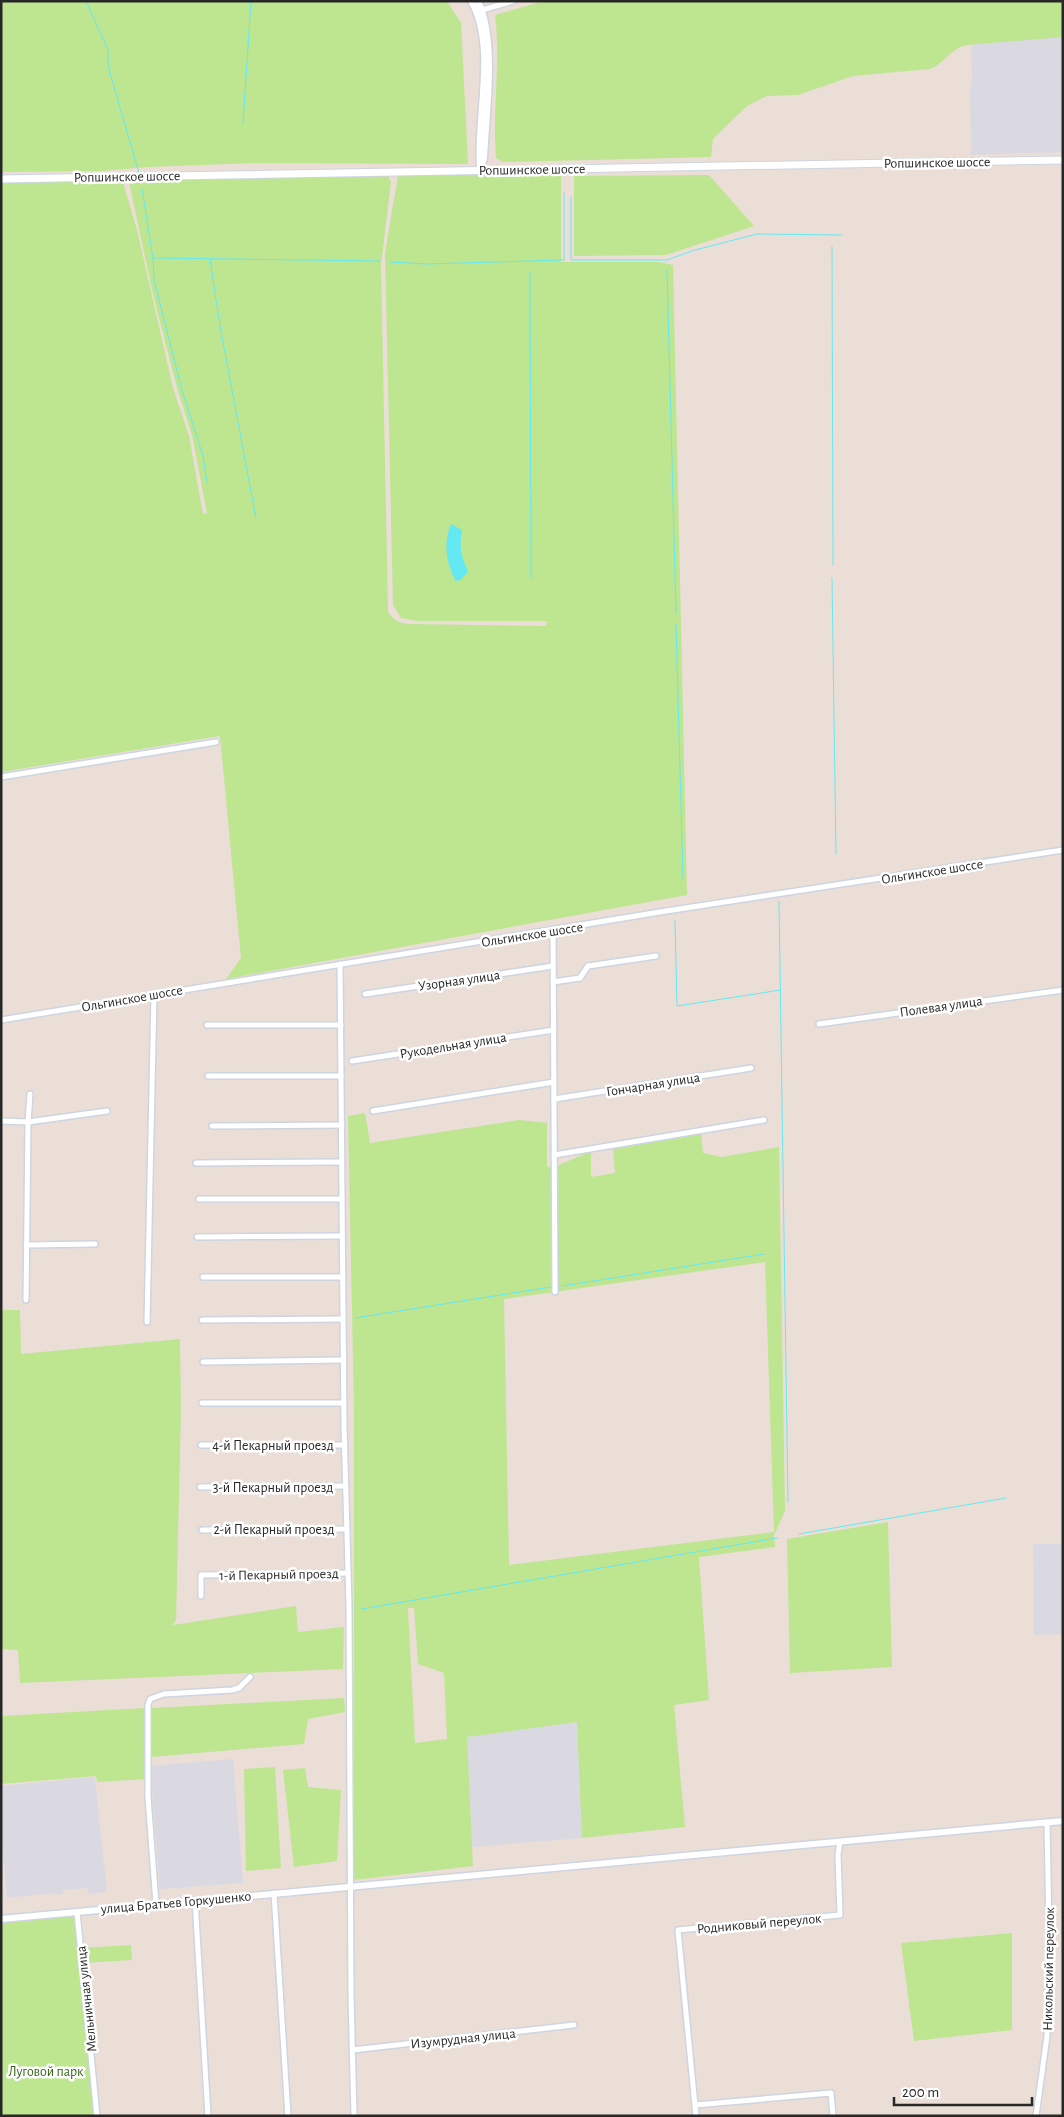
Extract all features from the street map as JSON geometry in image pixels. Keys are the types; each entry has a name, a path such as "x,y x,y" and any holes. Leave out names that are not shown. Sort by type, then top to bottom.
{"main road":[{"name":"Ропшинское шоссе","path":"1,179 1063,160"}],"street":[{"path":"472,1 479,11 487,30 488,58 484,158 480,170"},
{"path":"478,1 479,11"},
{"path":"479,11 512,1"},
{"path":"1,776 216,742"},
{"name":"Ольгинское шоссе","path":"1,1020 666,911 1063,850"},
{"path":"553,931 555,1292"},
{"path":"553,982 580,978 588,966 656,956"},
{"path":"340,964 354,2116"},
{"name":"Узорная улица","path":"365,994 553,966"},
{"name":"Полевая улица","path":"819,1024 1063,990"},
{"path":"147,1322 154,994"},
{"path":"207,1025 341,1025"},
{"name":"Рукодельная улица","path":"352,1061 554,1030"},
{"name":"Гончарная улица","path":"554,1099 751,1068"},
{"path":"208,1076 341,1076"},
{"path":"372,1111 554,1082"},
{"path":"26,1300 30,1094"},
{"path":"1,1121 28,1122 107,1111"},
{"path":"554,1155 764,1120"},
{"path":"212,1126 342,1125"},
{"path":"196,1163 342,1162"},
{"path":"199,1199 342,1199"},
{"path":"197,1237 342,1236"},
{"path":"26,1245 94,1244"},
{"path":"203,1277 343,1277"},
{"path":"202,1320 343,1320"},
{"path":"203,1362 344,1360"},
{"path":"202,1403 344,1402"},
{"name":"4-й Пекарный проезд","path":"201,1445 345,1445"},
{"name":"3-й Пекарный проезд","path":"200,1487 346,1486"},
{"name":"2-й Пекарный проезд","path":"202,1530 347,1529"},
{"name":"1-й Пекарный проезд","path":"201,1596 201,1575 348,1573"},
{"path":"156,1904 148,1797 148,1705 150,1699 164,1694 232,1690 239,1688 250,1677"},
{"name":"улица Братьев Горкушенко","path":"1,1919 1063,1820"},
{"name":"Никольский переулок","path":"1036,2116 1047,2036 1049,1931 1047,1822"},
{"name":"Родниковый переулок","path":"695,2105 678,1930 840,1915 838,1855 840,1841"},
{"path":"274,1893 288,2116"},
{"path":"195,1900 208,2116"},
{"name":"Мельничная улица","path":"77,1912 97,2116"},
{"name":"Изумрудная улица","path":"352,2050 574,2026"},
{"path":"696,2116 695,2105 831,2093 833,2116"}],"shaded area":[{"path":"1063,35 1063,152 971,155 971,44"},
{"path":"1033,1544 1063,1544 1063,1634 1034,1635"},
{"path":"577,1722 582,1838 472,1847 466,1737"},
{"path":"233,1759 243,1883 160,1889 150,1766"},
{"path":"95,1777 107,1892 88,1894 87,1888 63,1890 63,1894 55,1895 54,1893 7,1898 1,1827 1,1786"}],"green space":[{"path":"1,1 447,1 461,23 468,164 258,163 148,167 101,171 1,172"},
{"path":"544,1 1063,1 1063,37 967,45 952,52 930,69 853,76 798,95 767,96 747,106 713,139 711,157 503,162 496,158 495,140 497,33 495,15"},
{"path":"561,172 561,262 658,262 673,265 687,895 226,979 241,958 220,736 1,772 1,182 122,179 137,230 173,388 189,436 203,514 207,513 192,435 177,388 153,294 129,182 135,180 388,175 391,182 381,265 388,611 397,621 410,624 546,626 547,621 417,621 401,618 393,605 385,254 398,175"},
{"path":"709,175 754,226 666,255 574,256 574,176"},
{"path":"365,1113 370,1143 520,1120 547,1123 547,1167 557,1166 591,1151 591,1177 615,1173 613,1149 701,1134 703,1153 722,1157 779,1147 785,1511 774,1535 775,1547 699,1557 709,1700 674,1705 685,1827 582,1838 577,1722 467,1737 473,1866 354,1880 354,1410 348,1116","holes":["765,1262 774,1532 509,1565 504,1299","408,1608 414,1608 418,1664 444,1673 447,1739 415,1743"]},
{"path":"1,1310 20,1310 21,1354 180,1339 181,1412 176,1620 173,1625 296,1606 298,1632 344,1627 343,1669 20,1683 18,1650 1,1649"},
{"path":"888,1522 892,1667 790,1673 787,1539"},
{"path":"344,1698 345,1712 308,1719 304,1744 151,1757 151,1708"},
{"path":"145,1708 145,1779 97,1782 96,1776 1,1784 1,1716"},
{"path":"275,1767 281,1868 246,1871 244,1769"},
{"path":"305,1768 308,1787 341,1790 337,1861 294,1867 283,1770"},
{"name":"Луговой парк","path":"74,1914 95,2116 1,2116 1,1923"},
{"path":"1012,1933 1012,2030 914,2041 901,1943"},
{"path":"131,1945 132,1960 83,1963 82,1948"}],"water":[{"path":"451,524 462,530 461,551 468,571 461,580 456,581 448,561 446,546"}],"waterway":[{"path":"86,1 108,50 108,66 139,173"},
{"path":"243,124 251,1"},
{"path":"142,189 153,258 154,280 182,390 203,456 207,482"},
{"path":"390,262 426,264 564,260 564,193"},
{"path":"571,197 571,260 667,260 695,250 757,234 842,235"},
{"path":"832,247 833,565"},
{"path":"153,258 380,261"},
{"path":"210,259 220,326 256,518"},
{"path":"667,270 676,613"},
{"path":"530,272 531,578"},
{"path":"832,578 836,854"},
{"path":"676,624 683,878"},
{"path":"779,901 788,1502"},
{"path":"675,921 677,1006 781,990"},
{"path":"562,1286 764,1254"},
{"path":"355,1318 551,1287"},
{"path":"799,1534 1006,1498"},
{"path":"362,1609 777,1538"}]}
